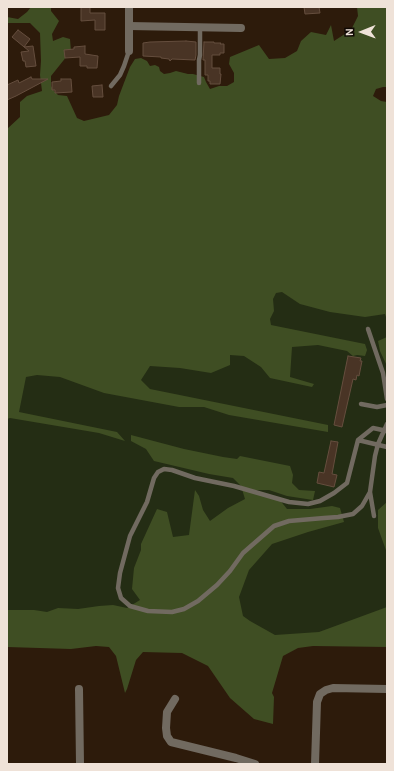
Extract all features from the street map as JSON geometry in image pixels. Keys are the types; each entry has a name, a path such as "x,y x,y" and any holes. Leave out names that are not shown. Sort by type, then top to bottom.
{"street":[{"path":"128,50 129,7"},
{"path":"129,26 241,28"},
{"path":"315,764 317,702 320,694 333,688 387,689"},
{"path":"80,689 80,764"},
{"path":"175,699 167,712 167,736 171,742 236,758 252,764"}],"lane":[{"path":"199,83 200,27"},
{"path":"111,86 120,75 128,50"},
{"path":"368,329 383,373 387,398"},
{"path":"361,404 377,407 387,405"},
{"path":"374,516 370,492 375,456 378,444 386,430 387,424"},
{"path":"370,492 362,506 353,514 338,517 289,521 274,526 243,553 217,586 184,610 172,612 148,611 130,606 121,598 118,588 120,574 130,536 147,502 154,478 158,472 164,469 172,470 195,478 234,486 289,502 308,504 320,501 348,483 358,440 373,428 386,430"},
{"path":"358,440 387,447"}],"green space":[{"path":"31,7 51,7 51,11 59,21 52,34 53,41 63,37 70,39 71,51 51,76 51,86 58,95 67,96 77,118 84,121 109,115 117,105 130,67 135,59 141,58 147,61 150,66 155,65 159,67 160,71 164,74 176,71 204,77 210,89 219,86 227,86 234,82 234,73 229,64 230,57 259,45 269,59 285,58 297,51 301,41 311,32 326,35 331,25 334,41 351,30 358,16 357,7 387,7 387,87 376,89 373,96 381,101 387,102 387,320 385,314 365,317 330,312 300,304 282,292 276,293 273,299 274,311 270,319 271,325 365,344 367,350 365,356 353,356 347,351 318,345 292,347 290,377 314,384 312,387 270,378 261,367 244,356 230,355 230,365 211,373 180,368 150,366 141,380 150,389 328,425 328,432 229,415 204,407 179,407 104,393 60,377 37,375 26,377 19,412 117,432 125,441 99,433 10,418 7,419 7,129 20,117 20,102 27,96 42,91 40,75 40,33 30,23 7,23 7,17 18,19"},
{"path":"387,222 387,644 7,642 7,226"},
{"path":"387,337 387,366 380,351 378,341"},
{"path":"131,435 184,449 223,457 237,459 240,456 290,466 293,475 292,483 299,490 315,491 313,500 287,496 269,490 254,490 279,499 287,509 310,509 332,506 340,508 344,522 272,544 249,570 239,597 243,616 275,635 319,632 387,607 387,647 313,646 298,648 283,656 272,693 274,697 273,724 254,719 230,698 208,666 182,653 143,652 136,660 125,693 116,656 109,647 96,646 71,649 7,647 7,610 34,610 47,612 58,608 78,609 113,605 127,608 140,600 132,589 134,568 141,550 141,544 157,509 167,512 173,537 189,535 195,490 199,496 203,510 210,521 228,508 245,499 241,486 233,478 154,461 146,449 131,441"},
{"path":"387,502 387,553 378,528 378,510"}],"building":[{"path":"81,7 90,7 90,13 105,13 105,30 95,30 95,20 81,21"},
{"path":"304,7 319,7 320,13 305,14"},
{"path":"18,30 30,39 24,47 12,37"},
{"path":"196,42 195,60 172,59 170,61 169,59 161,57 143,56 143,43"},
{"path":"204,42 224,44 224,53 220,53 220,55 212,55 212,68 220,68 220,84 210,84 210,81 208,81 208,75 205,75 205,60 203,60"},
{"path":"33,46 36,66 26,67 21,52 29,51 24,47"},
{"path":"85,46 85,54 98,56 97,68 80,66 80,57 65,58 64,50"},
{"path":"31,77 32,79 48,79 7,100 7,85 18,80 19,83"},
{"path":"61,79 71,79 72,92 55,93 55,90 52,90 52,82 61,81"},
{"path":"102,85 103,97 93,97 92,86"},
{"path":"348,356 361,358 360,361 362,361 359,376 357,375 356,380 353,379 342,427 334,425"},
{"path":"331,441 338,442 332,474 337,475 334,487 317,483 319,472 324,473"}]}
